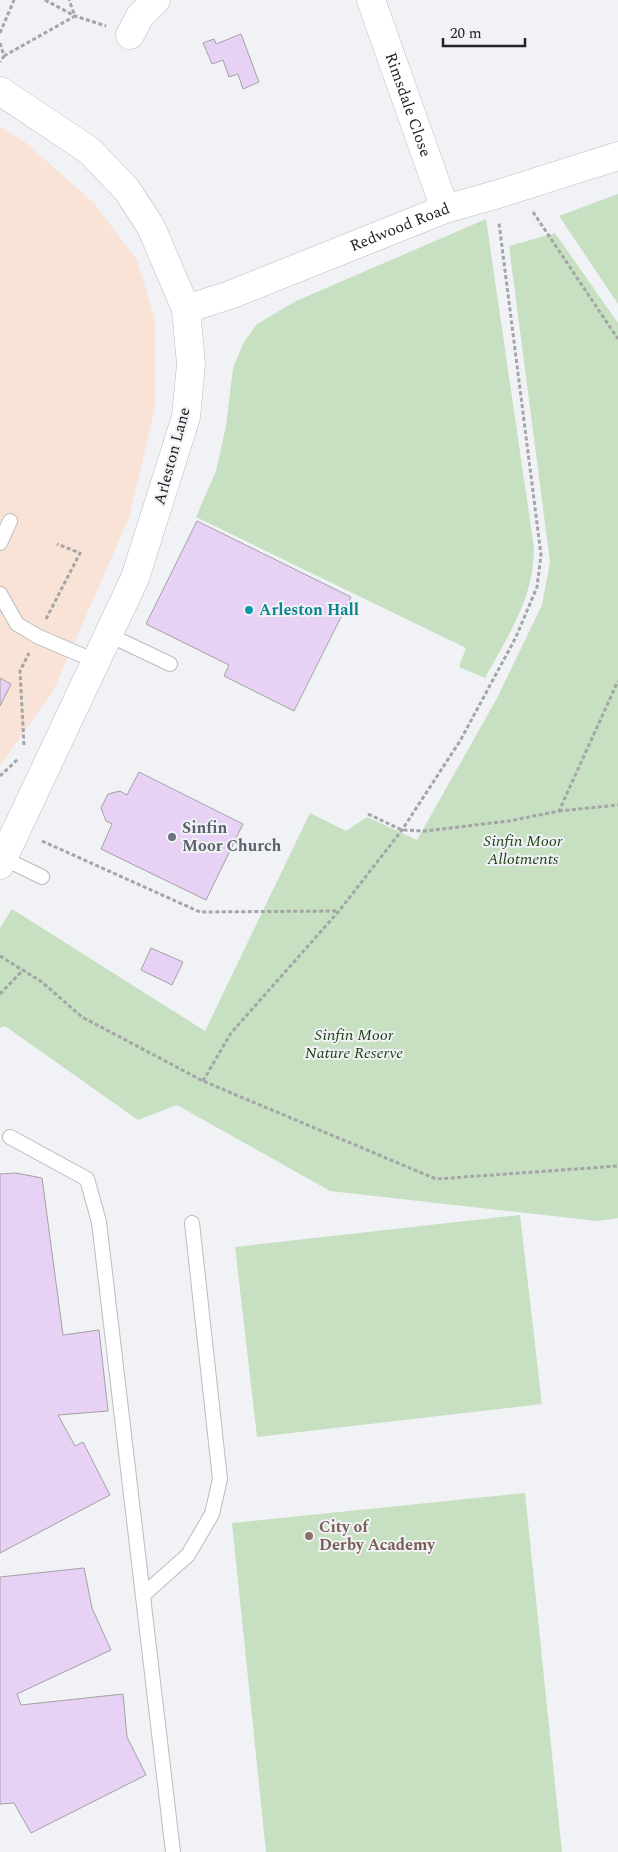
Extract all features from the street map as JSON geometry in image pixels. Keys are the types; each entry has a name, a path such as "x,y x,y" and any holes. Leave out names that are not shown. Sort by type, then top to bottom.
{"street":[{"path":"130,35 140,16 156,0"},
{"name":"Rimsdale Close","path":"371,0 444,209"},
{"name":"Arleston Lane","path":"0,90 90,151 127,190 151,227 186,310 191,364 186,417 135,578 107,634 2,862"},
{"name":"Redwood Road","path":"186,310 230,295 444,209 495,196 618,156"}],"lane":[{"path":"0,543 10,521"},
{"path":"0,594 18,624 37,636 95,661"},
{"path":"107,634 170,664"},
{"path":"2,862 42,877"},
{"path":"10,1137 87,1179 99,1222 173,1852"},
{"path":"143,1595 188,1555 212,1514 220,1480 192,1223"}],"path":[{"path":"0,33 14,0"},
{"path":"45,0 75,16 130,35"},
{"path":"70,0 75,16"},
{"path":"0,62 4,56 75,16"},
{"path":"0,43 4,56"},
{"path":"521,187 529,207 618,339"},
{"path":"203,1081 230,1033 339,911 402,830 460,741 516,637 537,587 541,555 495,196"},
{"path":"559,812 618,681"},
{"path":"368,814 402,830 425,831 618,805"},
{"path":"18,830 200,912 339,911"},
{"path":"0,956 42,982 82,1017 203,1081 436,1179 618,1166"},
{"path":"0,994 23,970"}],"shaded area":[{"path":"0,126 26,143 94,203 137,260 155,319 155,408 129,518 53,691 0,766"}],"green space":[{"path":"618,194 618,304 559,216"},
{"path":"486,219 534,548 530,584 525,600 511,632 485,678 459,667 466,648 196,517 216,471 226,426 233,368 244,342 257,324 296,301"},
{"name":"Sinfin Moor Nature Reserve","path":"555,233 618,323 618,1218 598,1221 330,1191 177,1105 138,1120 5,1026 0,1028 0,928 12,909 205,1031 310,813 346,831 367,817 417,840 496,700 542,605 550,562 509,246"},
{"path":"520,1215 542,1404 257,1437 235,1247"},
{"path":"525,1493 562,1852 266,1852 232,1523"}],"building":[{"path":"241,34 259,82 243,89 238,74 229,77 223,60 212,64 203,43 214,39 216,44"},
{"name":"Arleston Hall","path":"197,521 351,597 294,711 224,676 229,665 146,624"},
{"path":"0,678 11,684 0,706"},
{"name":"Sinfin Moor Church","path":"139,772 243,824 206,900 101,849 112,824 106,821 101,808 108,794 120,791 127,795"},
{"path":"151,948 183,962 172,985 141,970"},
{"path":"16,1173 42,1178 63,1335 99,1330 108,1411 58,1415 75,1446 83,1442 110,1495 0,1553 0,1174"},
{"path":"84,1568 92,1608 111,1650 17,1694 21,1705 123,1694 127,1737 146,1775 31,1833 14,1803 0,1804 0,1577"}],"place":[{"name":"Arleston Hall","path":"249,610"},
{"name":"Sinfin Moor Church","path":"172,837"},
{"name":"City of Derby Academy","path":"309,1536"}],"park label":[{"name":"Sinfin Moor Allotments","path":"523,850"}]}
